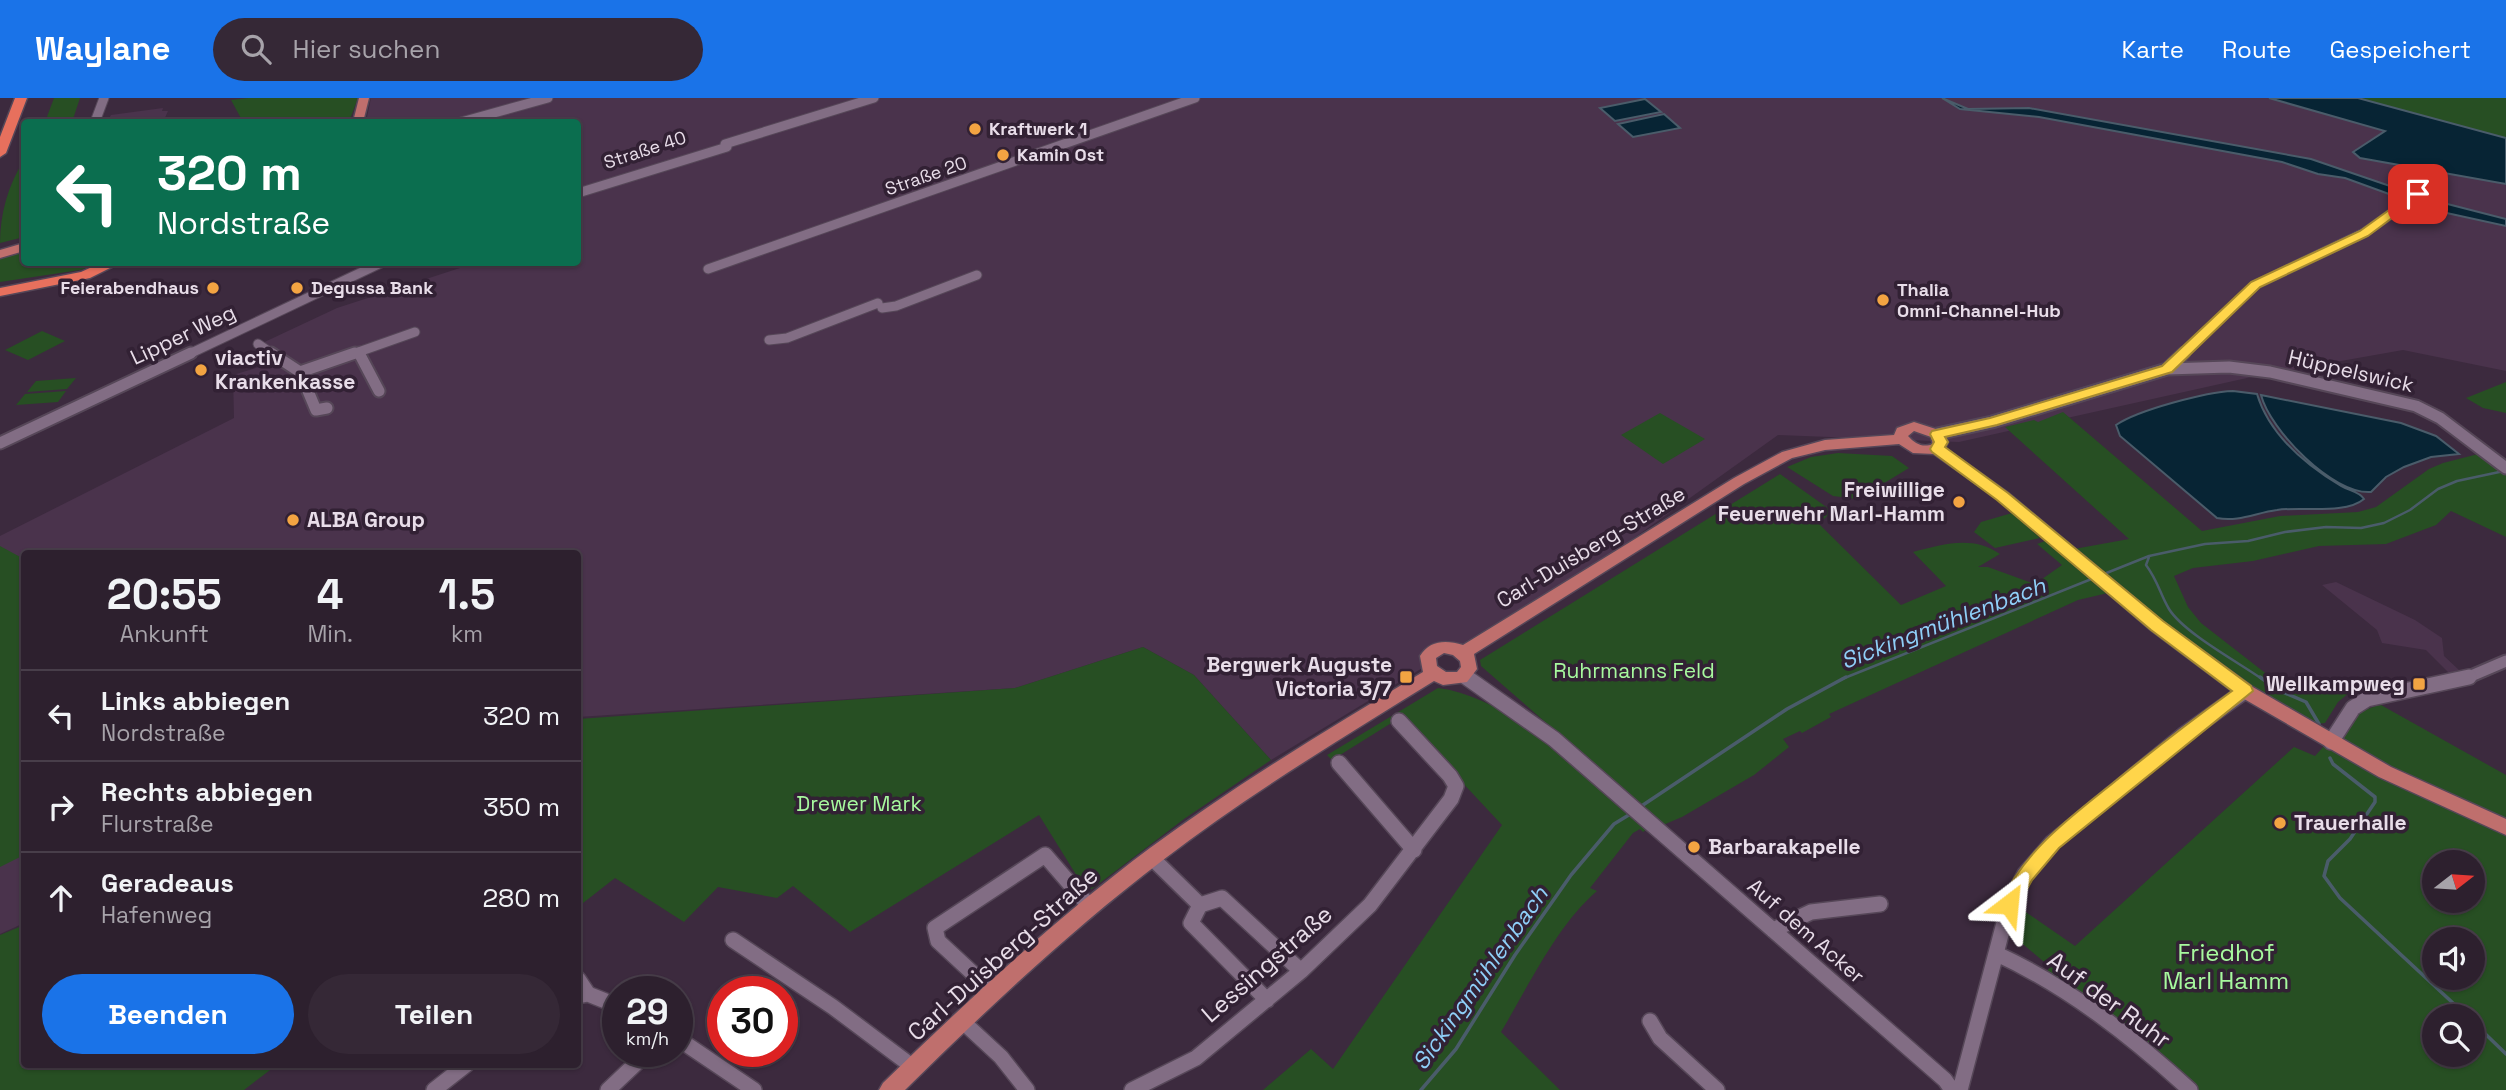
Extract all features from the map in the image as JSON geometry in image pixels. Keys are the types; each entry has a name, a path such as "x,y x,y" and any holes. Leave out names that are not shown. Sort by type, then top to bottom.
{"highway":[{"path":"0,125 11,98"},
{"path":"0,152 21,98"},
{"path":"0,286 73,275 99,266"},
{"path":"0,292 85,275 106,266"}],"main road":[{"path":"359,119 364,98"},
{"path":"0,248 21,245"},
{"path":"0,254 21,246"},
{"path":"1937,441 1918,450 1902,439 1902,431 1910,426 1924,428 2081,564 2245,691 2385,772 2506,827"},
{"name":"Carl-Duisberg-Straße","path":"1463,653 1740,481 1787,455 1825,445 1902,439"},
{"path":"1448,647 1463,653 1470,665 1464,676 1447,680 1433,674 1426,664 1433,651 1448,647"},
{"name":"Carl-Duisberg-Straße","path":"890,1090 993,992 1090,907 1152,858 1288,764 1433,674"}],"street":[{"path":"96,119 104,98"},
{"path":"490,119 548,98"},
{"path":"581,190 874,98"},
{"name":"Straße 20","path":"708,269 1195,98"},
{"path":"1937,441 2167,369 2255,285 2364,233 2420,193"},
{"name":"Lipper Weg","path":"0,443 375,266"},
{"path":"769,340 787,338 880,305 896,306 977,275"},
{"path":"300,372 415,332"},
{"path":"258,344 300,372 316,410 327,408"},
{"path":"359,352 379,391"},
{"name":"Hüppelswick","path":"2167,369 2229,367 2270,372 2416,406 2441,418 2503,466"},
{"path":"2331,742 2353,708 2367,699 2465,678 2506,661"},
{"name":"Auf dem Acker","path":"1464,676 1554,739 1945,1080 1952,1090"},
{"path":"1960,1090 2009,904 2025,874 2052,843 2185,734 2245,691"},
{"name":"Lessingstraße","path":"1132,1090 1196,1058 1301,971 1370,905 1451,799 1456,786 1450,776 1399,721"},
{"path":"1339,762 1414,850"},
{"path":"993,992 938,941 935,928 1045,855 1090,907"},
{"path":"1152,858 1200,905"},
{"path":"1267,1000 1191,922 1200,905 1222,898 1301,971"},
{"path":"1773,930 1801,914 1880,904"},
{"path":"733,940 833,1007 913,1067"},
{"name":"Auf der Ruhr","path":"1997,954 2040,976 2073,998 2190,1090"},
{"path":"583,995 602,1001"},
{"path":"962,1021 1001,1056 1027,1090"},
{"path":"1650,1021 1660,1038 1717,1090"},
{"path":"693,1049 754,1090"},
{"path":"608,1090 632,1067"},
{"path":"434,1090 462,1068"}],"shaded area":[{"path":"371,98 2285,98 2506,161 2506,371 2403,350 2256,376 1959,442 1778,435 1620,548 1271,760 1194,675 1143,647 1015,688 581,717 581,550 21,550 21,924 0,934 0,536 234,418 233,375 275,362 256,346 337,308 462,266 581,266 581,119 367,119"},
{"path":"163,108 162,111 168,111 164,119 109,119 111,115"},
{"path":"2336,582 2415,620 2442,638 2444,656 2459,670 2449,673 2426,650 2382,643 2377,630 2322,585"}],"green space":[{"path":"54,98 80,98 73,119 46,119"},
{"path":"358,98 350,119 241,119 231,100"},
{"path":"2358,98 2506,98 2506,138"},
{"path":"21,165 21,238 0,243 6,200"},
{"path":"21,251 21,266 92,266 0,282 0,256"},
{"path":"42,331 65,341 28,360 5,350"},
{"path":"76,378 67,389 27,392 36,381"},
{"path":"2506,382 2506,413 2483,408 2466,398"},
{"path":"66,391 58,402 16,405 25,394"},
{"path":"2063,412 2202,531 2280,516 2358,512 2376,507 2429,469 2482,453 2506,471 2506,537 2451,511 2436,525 2386,544 2319,546 2253,561 2193,568 2174,576 2188,607 2201,623 2273,679 2323,690 2355,688 2338,702 2325,723 2315,724 2255,692 2188,645 2074,549 2129,539 2005,427 2034,420 2038,422"},
{"path":"1660,413 1705,439 1663,464 1621,435"},
{"path":"1838,453 1892,456 1909,468 1858,499 1833,496 1787,467 1811,457"},
{"name":"Ruhrmanns Feld","path":"1780,474 1832,511 1819,524 1901,605 1946,586 1913,552 1958,543 1979,545 2000,554 1978,567 1988,567 2035,584 2062,565 2037,544 2045,541 2108,593 2078,600 1829,714 1831,717 1802,733 1800,731 1783,739 1789,747 1754,775 1682,817 1663,825 1481,666 1480,660"},
{"path":"2012,513 2040,538 1995,548 1974,532 1981,522"},
{"path":"0,546 21,557 21,856 0,867"},
{"name":"Drewer Mark","path":"1143,647 1194,675 1271,760 1184,819 1092,889 1085,889 1039,815 850,932 793,886 777,898 718,887 684,922 615,878 581,905 581,719 1015,688"},
{"path":"1438,688 1466,695 1495,707 1523,724 1576,766 1647,829 1633,833 1590,888 1597,891 1582,905 1556,939 1501,1032 1560,1090 1263,1090 1311,1049 1333,1069 1502,825 1401,717 1332,760 1327,755"},
{"path":"2381,705 2506,775 2506,820 2415,779 2343,740 2348,726 2356,716"},
{"name":"Friedhof Marl Hamm","path":"2324,746 2506,832 2506,1090 2196,1090 2045,974 2050,967 2012,935 2020,908 2075,946 2294,747 2315,756"},
{"path":"21,926 21,1068 273,1068 244,1090 0,1090 0,935"}],"water":[{"path":"1942,98 1968,109 2029,108 2311,159 2428,199 2506,219 2506,226 2433,210 2345,178 2318,174 2282,162 2039,117 1960,109"},
{"path":"2269,98 2358,98 2506,138 2506,184 2360,158 2353,152 2385,131"},
{"path":"1645,99 1661,112 1615,121 1600,108"},
{"path":"1664,114 1680,128 1633,137 1618,124"},
{"path":"2233,391 2257,394 2270,422 2290,447 2328,478 2364,499 2346,507 2287,509 2240,518 2217,518 2120,436 2116,425 2140,413 2173,403"},
{"path":"2261,395 2401,423 2436,436 2459,454 2431,457 2404,467 2386,477 2371,492 2356,490 2339,483 2305,458 2277,425"}],"waterway":[{"name":"Sickingmühlenbach","path":"2104,574 2149,556 2205,544 2248,541 2285,532 2326,527 2361,528 2384,523 2410,510 2438,489 2457,481 2504,471"},
{"path":"2149,557 2146,565 2176,618 2186,628 2262,679"},
{"name":"Sickingmühlenbach","path":"1843,679 2094,578"},
{"path":"2260,677 2278,690 2306,702 2319,724"},
{"name":"Sickingmühlenbach","path":"1640,807 1787,709 1843,679"},
{"path":"2330,758 2333,764 2375,797 2375,802 2350,839 2328,861 2324,876 2340,898 2454,1004"},
{"name":"Sickingmühlenbach","path":"1421,1090 1456,1049 1515,955 1571,875 1614,824 1632,813"},
{"path":"2485,1034 2506,1054"}],"place":[{"name":"Kraftwerk 1","path":"975,129"},
{"name":"Kamin Ost","path":"1003,155"},
{"name":"Feierabendhaus","path":"213,288"},
{"name":"Degussa Bank","path":"297,288"},
{"name":"Thalia Omni-Channel-Hub","path":"1883,300"},
{"name":"viactiv Krankenkasse","path":"201,370"},
{"name":"Freiwillige Feuerwehr Marl-Hamm","path":"1959,502"},
{"name":"ALBA Group","path":"293,520"},
{"name":"Bergwerk Auguste Victoria 3/7","path":"1406,677"},
{"name":"Wellkampweg","path":"2419,684"},
{"name":"Trauerhalle","path":"2280,823"},
{"name":"Barbarakapelle","path":"1694,847"}],"route":[{"path":"2009,904 2025,874 2052,843 2185,734 2238,693 2245,691 2157,626 2003,496 1937,449 1941,445 1937,434 1992,422 2167,369 2255,285 2269,276 2322,256 2364,233 2418,194"}]}
